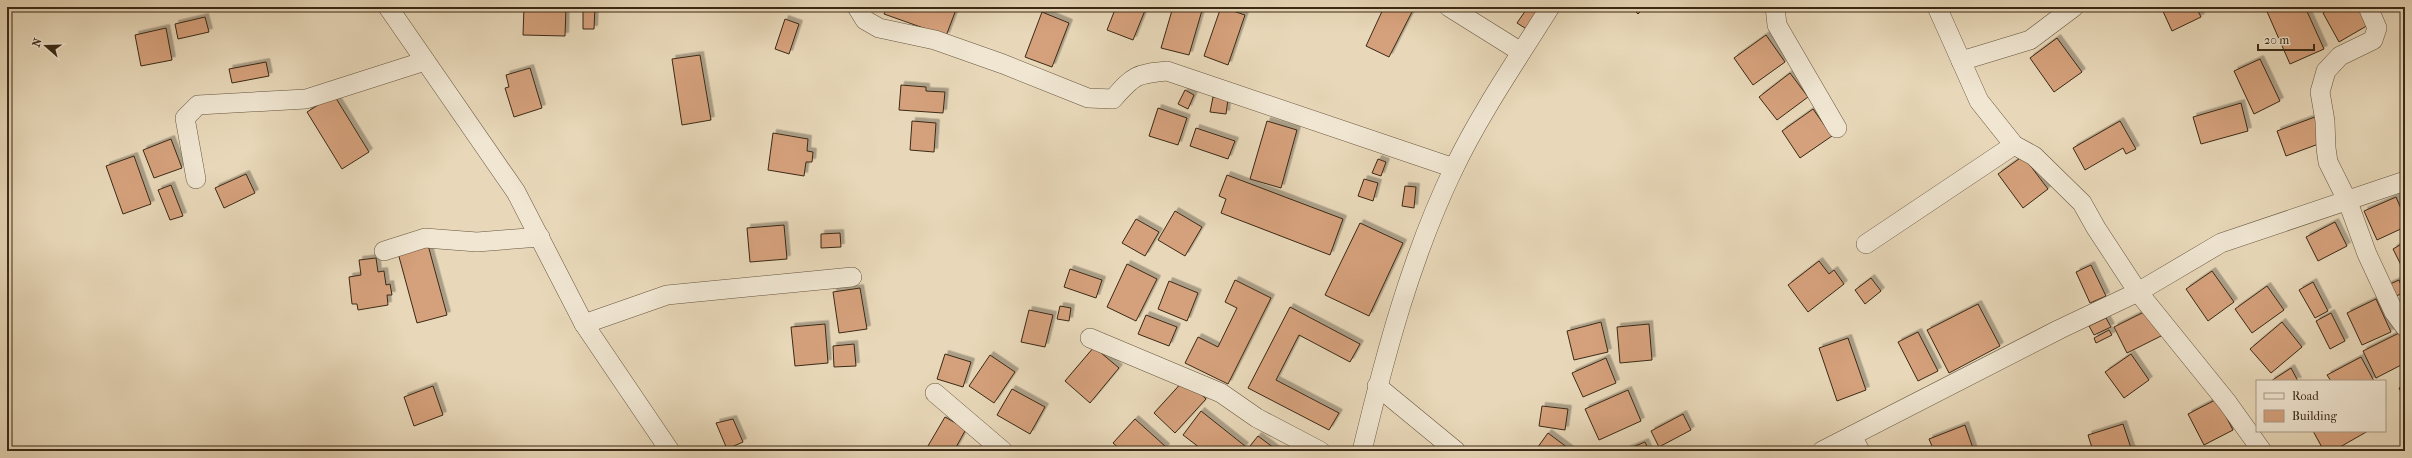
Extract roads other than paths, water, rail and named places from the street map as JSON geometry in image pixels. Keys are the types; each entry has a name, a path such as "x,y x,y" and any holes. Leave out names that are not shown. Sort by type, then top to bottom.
{"street":[{"path":"388,7 516,192 584,324 670,451"},
{"path":"857,7 865,20 879,28 935,40 1003,64 1088,98 1113,99 1130,80 1141,73 1167,70 1454,168"},
{"path":"1449,7 1521,52"},
{"path":"1362,451 1377,386 1409,283 1454,168 1521,52 1550,7"},
{"path":"1775,7 1776,25 1837,128"},
{"path":"1937,7 1979,101 2014,145 2034,156 2082,203 2096,228 2138,292 2226,402 2262,451"},
{"path":"1961,61 2030,40 2074,7"},
{"path":"2368,7 2377,28 2373,40 2340,56 2326,71 2320,92 2325,121 2328,162 2348,202 2373,267 2394,312 2405,327"},
{"path":"196,179 185,118 198,104 306,99 425,61"},
{"path":"1866,244 2014,145"},
{"path":"1822,451 1856,443 2054,332 2138,292 2221,243 2348,202 2405,181"},
{"path":"384,251 425,238 477,242 540,237"},
{"path":"584,324 666,295 852,277"},
{"path":"1090,338 1220,393 1257,418 1320,451"},
{"path":"1377,386 1456,451"},
{"path":"935,393 1004,451"}]}
